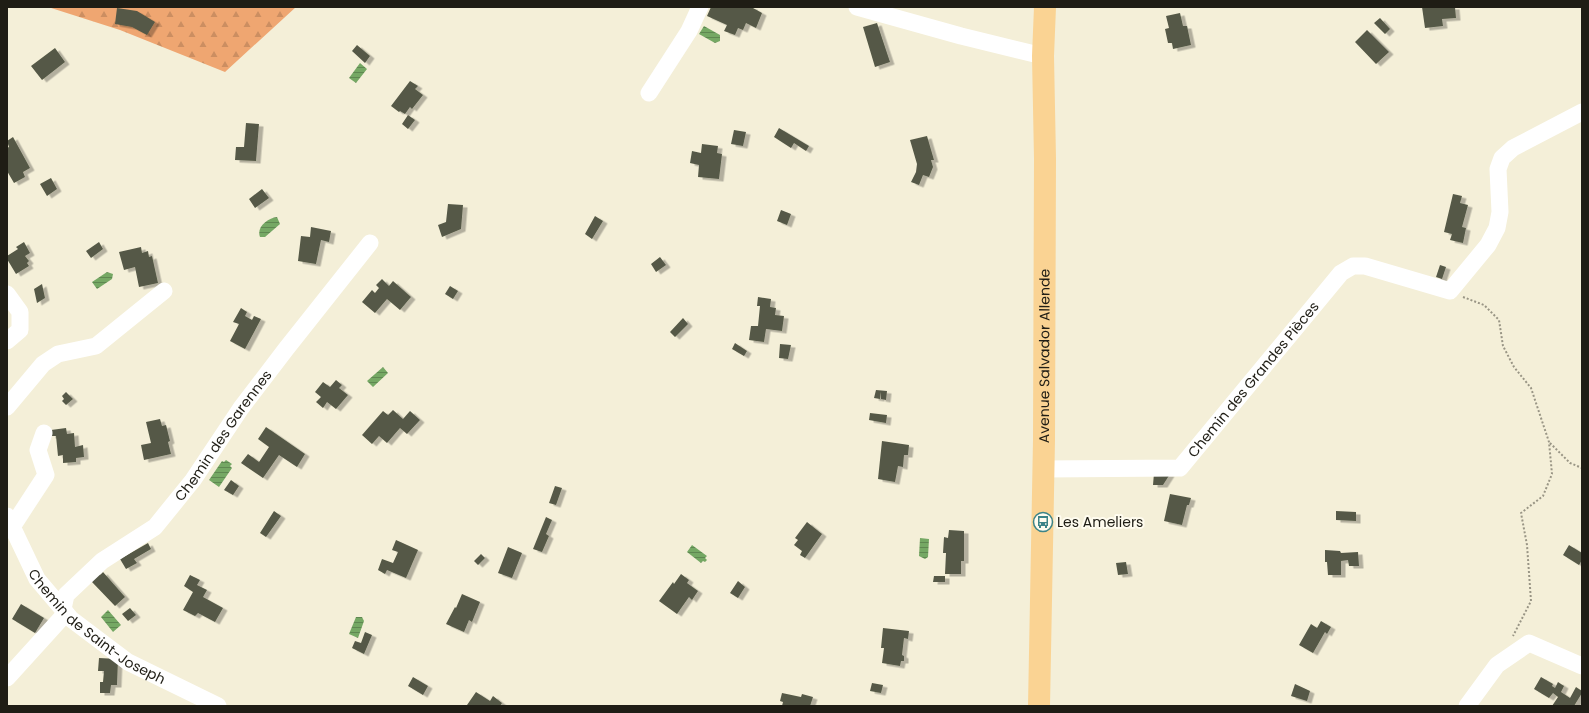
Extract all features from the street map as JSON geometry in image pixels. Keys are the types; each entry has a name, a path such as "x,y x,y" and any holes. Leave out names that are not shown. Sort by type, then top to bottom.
{"main road":[{"name":"Avenue Salvador Allende","path":"1039,706 1043,469 1045,166 1043,56 1045,7"}],"street":[{"path":"649,93 689,31 700,7"},
{"path":"857,7 961,36 1043,56"},
{"path":"1450,291 1488,245 1497,228 1500,212 1498,169 1502,158 1513,148 1582,112"},
{"name":"Chemin des Garennes","path":"7,678 65,611 66,596 102,561 155,528 193,480 241,408 370,243"},
{"name":"Chemin des Grandes Pièces","path":"1043,469 1180,468 1341,273 1353,266 1365,266 1450,291"},
{"path":"7,407 43,364 58,354 96,346 164,291"},
{"path":"7,294 20,312 20,330 7,341"},
{"path":"10,522 46,475 38,450 44,433"},
{"name":"Chemin de Saint-Joseph","path":"10,522 37,579 71,620 128,662 218,706"},
{"path":"1467,706 1497,665 1529,643 1582,666"}],"path":[{"path":"1450,291 1484,305 1499,320 1503,346 1514,367 1531,388 1550,442 1552,474 1543,496 1521,513 1527,545 1531,601 1512,637"},
{"path":"1550,442 1570,464 1582,468"}],"green space":[{"path":"48,7 296,7 225,72 120,30"}],"shaded area":[{"path":"704,26 720,35 720,41 715,43 699,34"},
{"path":"360,63 367,69 356,83 349,78"},
{"path":"277,217 280,224 265,237 260,237 259,233 261,227 270,219"},
{"path":"107,272 113,274 112,279 97,289 92,282"},
{"path":"383,367 388,373 373,387 367,381"},
{"path":"226,460 232,464 230,466 232,468 219,487 209,480 222,461 224,462"},
{"path":"920,538 929,539 928,557 925,559 919,556"},
{"path":"692,545 707,556 705,558 707,560 705,562 703,561 701,563 687,552"},
{"path":"108,610 121,625 113,632 101,617"},
{"path":"356,617 362,617 364,621 358,638 349,634"}],"building":[{"path":"711,7 753,7 762,13 756,28 746,23 743,30 738,28 735,35 724,31 727,25 707,16"},
{"path":"1422,7 1455,7 1456,18 1442,19 1443,26 1425,28"},
{"path":"117,8 137,11 155,22 147,35 132,27 115,24"},
{"path":"1180,13 1183,26 1187,26 1191,45 1173,49 1172,43 1168,43 1165,29 1169,28 1166,16"},
{"path":"1380,18 1390,29 1385,34 1374,23"},
{"path":"877,23 890,62 875,67 863,27"},
{"path":"1367,30 1389,52 1376,64 1355,42"},
{"path":"357,45 370,56 365,63 352,51"},
{"path":"55,48 65,62 42,80 31,66"},
{"path":"410,81 418,86 415,89 423,95 412,109 410,107 405,114 400,111 399,112 391,106"},
{"path":"408,115 415,120 408,129 402,124"},
{"path":"246,123 259,124 256,161 235,160 236,147 244,147"},
{"path":"779,128 809,146 806,151 794,143 791,148 774,137"},
{"path":"734,130 746,132 743,146 731,144"},
{"path":"927,136 934,160 931,160 933,167 929,177 923,175 919,185 911,182 916,172 917,164 910,140"},
{"path":"13,137 30,168 23,172 25,177 14,183 7,171 7,148 9,147 7,141"},
{"path":"702,144 718,146 717,153 722,154 719,179 698,177 699,165 690,163 692,151 701,153"},
{"path":"51,178 57,189 47,196 40,184"},
{"path":"262,189 269,198 255,208 249,199"},
{"path":"1453,194 1462,196 1460,203 1468,205 1462,227 1466,228 1463,243 1450,240 1452,234 1444,232"},
{"path":"448,204 463,205 461,229 442,237 438,225 446,222"},
{"path":"781,210 791,214 787,225 777,221"},
{"path":"595,216 603,221 592,239 585,234"},
{"path":"311,227 331,231 329,242 321,240 316,264 298,261 301,236 310,237"},
{"path":"24,242 30,253 25,256 29,261 27,263 29,266 16,274 7,259 7,256 18,249 16,247"},
{"path":"99,242 103,249 91,258 86,251"},
{"path":"141,247 142,253 148,251 149,257 152,256 158,283 139,287 135,267 124,270 119,252"},
{"path":"660,257 666,265 656,272 651,264"},
{"path":"1440,265 1446,267 1442,279 1436,277"},
{"path":"382,279 389,286 393,281 411,297 400,310 387,299 375,313 362,302 372,290 375,293 379,288 376,285"},
{"path":"42,284 45,298 37,303 34,289"},
{"path":"450,286 458,291 453,299 445,294"},
{"path":"758,297 771,299 770,307 776,308 775,315 784,316 782,331 766,329 764,342 749,340 751,326 758,326 760,306 757,306"},
{"path":"241,308 247,312 245,316 252,320 254,316 261,319 245,349 230,341 239,324 233,322"},
{"path":"683,318 688,324 675,337 670,332"},
{"path":"735,343 747,351 744,356 732,349"},
{"path":"780,344 791,345 788,359 779,358"},
{"path":"336,380 342,385 339,388 348,395 336,409 327,402 323,408 316,402 321,397 315,392 323,382 330,387"},
{"path":"876,390 887,391 886,400 881,399 881,392 880,399 874,398"},
{"path":"66,392 73,399 66,405 62,401 64,399 62,396"},
{"path":"393,410 403,419 410,411 420,420 407,434 400,428 387,443 379,436 372,444 362,435 383,411 388,415"},
{"path":"870,413 887,415 886,423 869,420"},
{"path":"160,419 162,426 166,425 170,441 168,442 171,454 144,460 141,445 151,443 146,422"},
{"path":"266,427 305,454 297,467 279,455 263,478 241,463 248,454 259,462 269,447 258,439"},
{"path":"66,428 67,434 74,433 75,447 83,445 84,457 76,458 76,462 63,463 63,455 58,456 56,436 51,436 51,430"},
{"path":"882,441 909,445 908,455 904,455 903,467 898,466 895,482 878,479"},
{"path":"1154,473 1170,474 1163,485 1153,485"},
{"path":"231,480 239,486 233,495 224,490"},
{"path":"555,486 562,488 556,505 549,503"},
{"path":"1170,494 1191,498 1189,505 1187,505 1182,525 1164,521"},
{"path":"274,511 281,516 266,537 260,533"},
{"path":"1336,511 1356,512 1356,521 1336,520"},
{"path":"546,517 552,520 546,534 549,536 542,552 533,549"},
{"path":"807,522 822,534 805,558 800,555 802,551 794,545 798,540 795,538"},
{"path":"949,530 964,531 964,561 961,561 961,574 945,574 946,553 943,553 944,537 948,538"},
{"path":"396,540 418,550 406,578 387,570 385,574 378,570 382,559 393,563 398,552 392,550"},
{"path":"148,543 151,549 134,559 137,563 126,569 120,559"},
{"path":"1569,545 1582,553 1582,560 1579,565 1563,555"},
{"path":"508,547 522,553 512,578 498,573"},
{"path":"1325,550 1340,551 1341,553 1358,552 1359,566 1349,566 1348,560 1341,561 1341,575 1328,575 1327,562 1325,562"},
{"path":"481,554 485,558 478,565 474,561"},
{"path":"1126,562 1128,574 1118,575 1116,563"},
{"path":"95,570 100,575 103,572 125,597 115,606 92,582"},
{"path":"681,574 689,580 687,583 698,591 692,600 689,597 677,614 659,601"},
{"path":"190,575 200,580 197,585 207,590 203,597 223,608 215,622 198,613 195,616 183,610 193,592 184,586"},
{"path":"934,576 945,576 945,582 933,582"},
{"path":"738,581 745,587 738,598 730,593"},
{"path":"462,594 480,602 472,622 469,620 464,632 446,624 455,607 456,608"},
{"path":"21,604 44,618 35,633 12,619"},
{"path":"130,608 136,615 128,621 122,614"},
{"path":"1321,621 1331,627 1327,634 1325,632 1313,653 1299,645 1311,624 1317,628"},
{"path":"883,628 909,631 908,639 904,638 902,655 904,656 904,661 901,661 900,666 882,663 884,648 881,648"},
{"path":"365,632 372,635 364,654 352,648 355,641 361,643"},
{"path":"99,658 118,659 117,685 111,685 110,693 100,693 100,682 103,682 104,671 98,671"},
{"path":"413,677 428,686 423,695 408,686"},
{"path":"1541,677 1553,684 1552,686 1555,688 1558,682 1564,686 1561,692 1570,698 1576,687 1582,691 1582,693 1574,706 1552,706 1558,697 1553,693 1549,698 1534,689"},
{"path":"872,683 883,685 881,693 870,691"},
{"path":"1295,684 1310,691 1307,701 1291,696"},
{"path":"476,692 490,701 493,696 502,703 500,706 468,706 467,705"},
{"path":"782,693 801,697 802,694 813,697 810,706 782,706 783,702 780,701"}],"place":[{"name":"Les Ameliers","path":"1043,522"}]}
